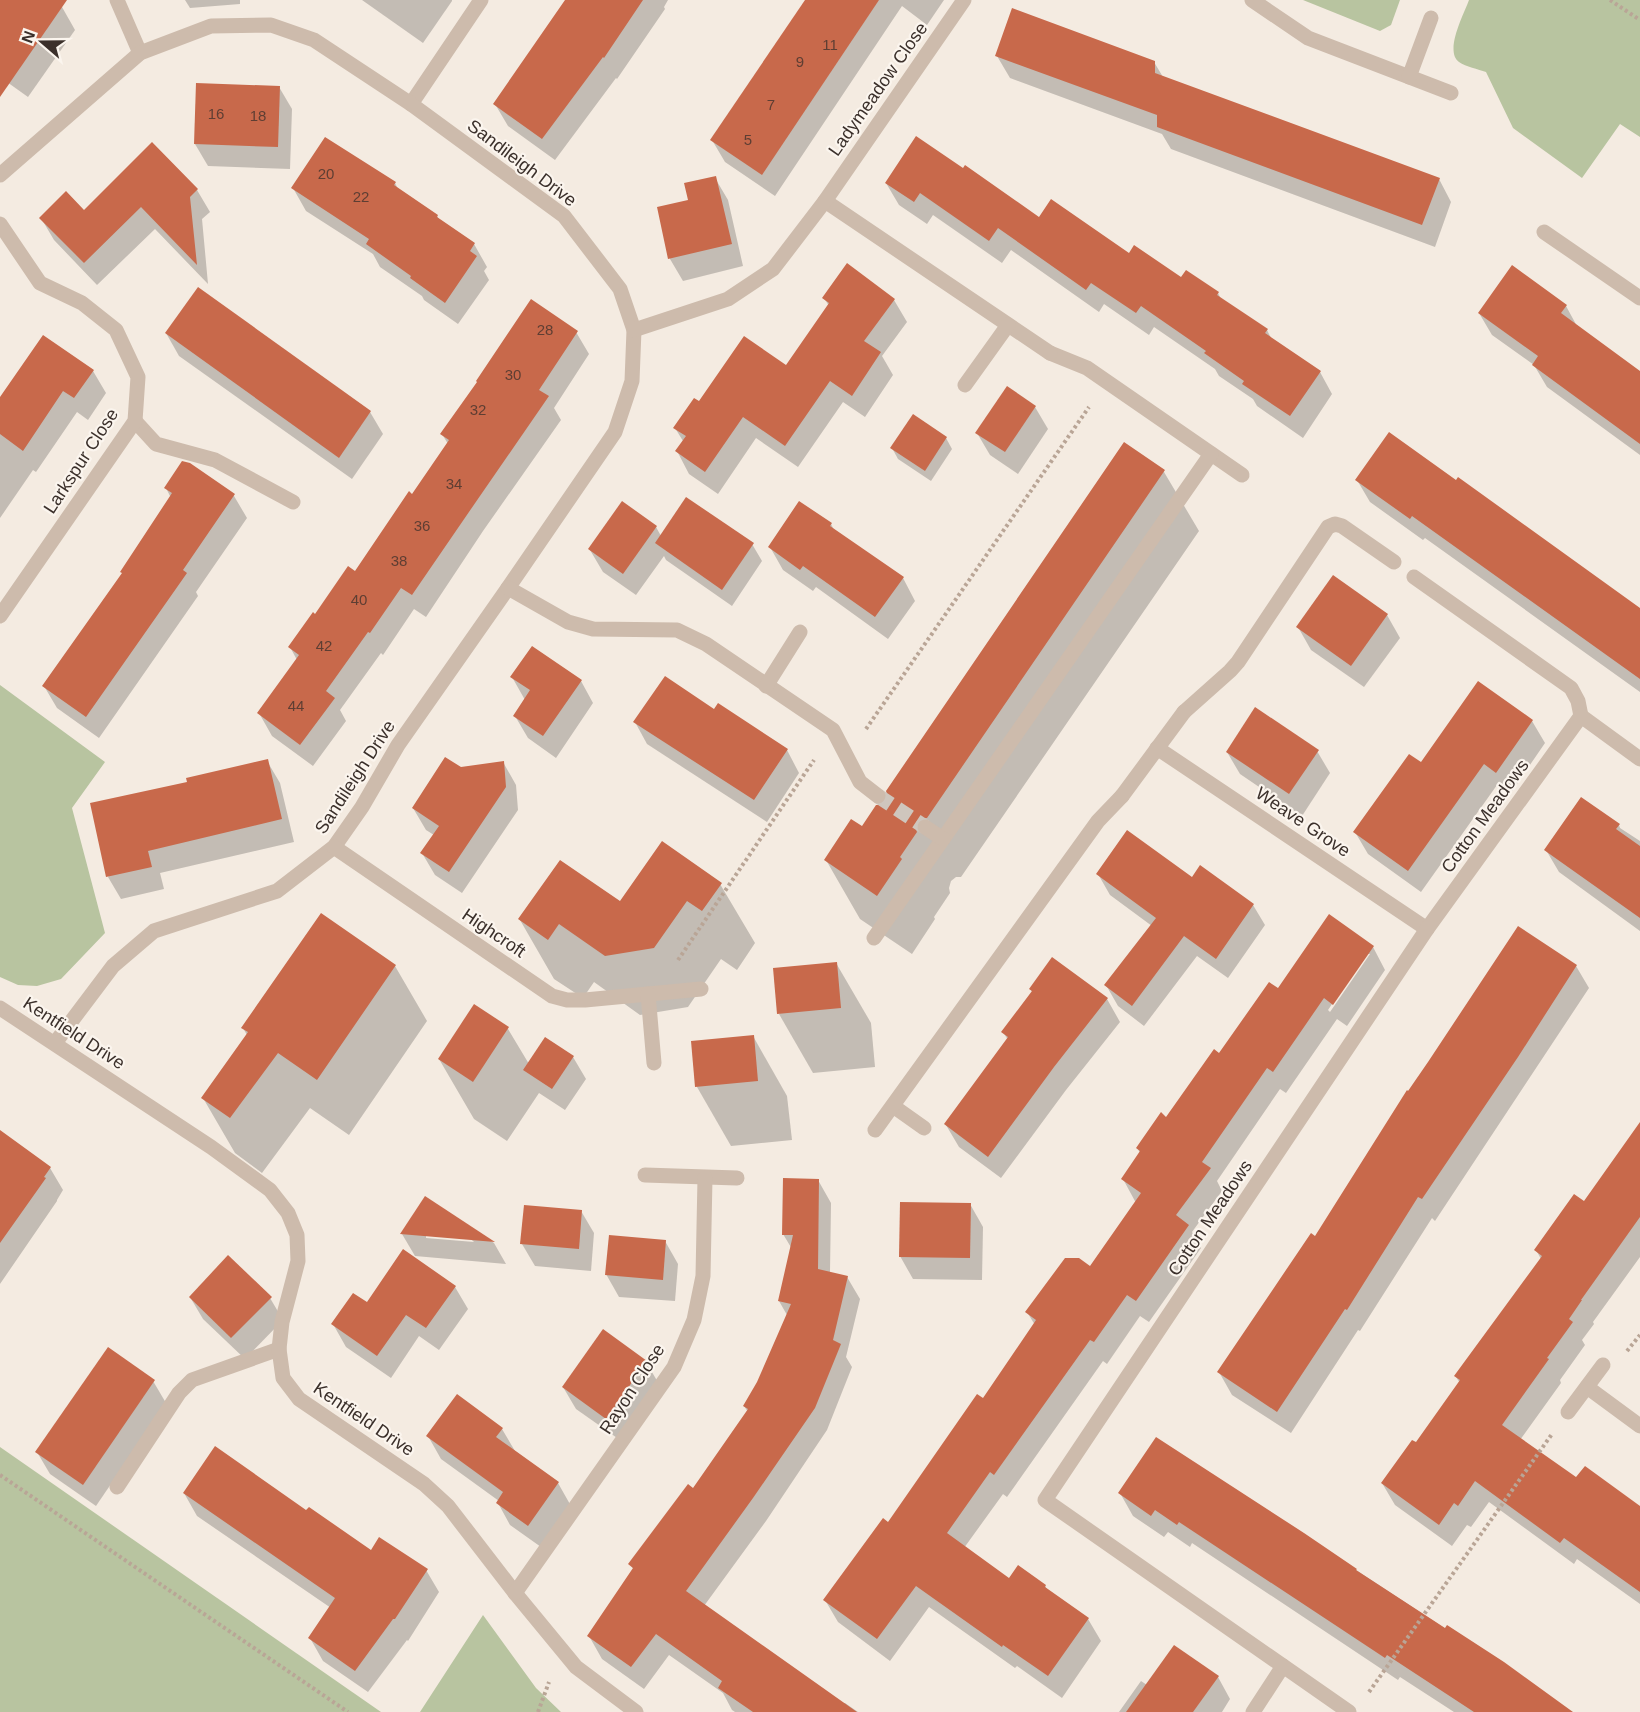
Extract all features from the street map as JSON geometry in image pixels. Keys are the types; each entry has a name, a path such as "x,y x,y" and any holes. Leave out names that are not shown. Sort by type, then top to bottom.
{"street":[{"path":"117,0 140,53"},
{"path":"411,104 481,0"},
{"name":"Ladymeadow Close","path":"634,330 728,299 773,269 825,201 964,0"},
{"path":"1252,0 1308,38 1451,93"},
{"path":"1408,77 1431,18"},
{"name":"Sandileigh Drive","path":"0,175 140,53 211,26 270,25 314,40 411,104 564,216 620,289 634,330 632,381 615,432 398,745 362,807 334,847 277,891 154,931 113,966 55,1043"},
{"path":"825,201 1050,352 1087,368 1242,475"},
{"name":"Larkspur Close","path":"0,224 40,283 82,303 116,330 138,377 135,421 0,616"},
{"path":"1544,232 1640,298"},
{"path":"965,385 1008,325"},
{"path":"135,421 156,444 215,460 293,502"},
{"path":"874,938 1211,454"},
{"path":"875,1131 1098,820 1122,796 1184,712 1238,662 1328,527 1335,524 1342,526 1394,562"},
{"path":"1414,577 1570,688 1578,701 1581,716 1640,759"},
{"path":"508,588 568,622 593,629 677,630 706,644 833,730 860,782 878,796"},
{"path":"766,686 800,632"},
{"name":"Cotton Meadows","path":"1349,1712 1046,1500 1427,928 1581,716"},
{"name":"Weave Grove","path":"1157,748 1427,928"},
{"path":"925,826 943,840"},
{"name":"Highcroft","path":"334,847 552,996 567,1000 585,1000 700,988"},
{"path":"652,993 654,1063"},
{"name":"Kentfield Drive","path":"0,1008 211,1147 270,1190 288,1214 297,1235 298,1261 282,1322 279,1349 283,1378 299,1400 424,1484 448,1506 576,1667 636,1712"},
{"path":"893,1106 924,1128"},
{"path":"645,1175 737,1178"},
{"name":"Rayon Close","path":"515,1593 674,1367 694,1320 703,1276 705,1178"},
{"path":"117,1487 179,1394 192,1380 279,1349"},
{"path":"1568,1412 1604,1365"},
{"path":"1587,1387 1640,1426"},
{"path":"1253,1712 1283,1666"}],"path":[{"path":"1610,0 1640,20"},
{"path":"847,756 1107,382"},
{"path":"652,993 833,730"},
{"path":"1369,1693 1568,1412"},
{"path":"0,1475 348,1712"}],"green space":[{"path":"1303,0 1400,0 1391,25 1380,31"},
{"path":"1469,0 1640,0 1640,137 1620,124 1582,178 1513,128 1486,72 1462,64 1455,57 1456,32"},
{"path":"0,685 105,762 72,808 105,933 61,979 37,986 18,985 0,977"},
{"path":"0,1447 381,1712 0,1712"},
{"path":"483,1615 536,1688 561,1712 420,1712"}],"building":[{"path":"0,0 67,0 0,97"},
{"path":"565,0 643,0 604,58 542,139 493,104"},
{"path":"805,0 879,0 762,175 710,140"},
{"path":"1012,8 1155,61 1155,73 1440,178 1422,225 1157,127 1157,115 995,56"},
{"path":"196,83 280,86 278,147 194,144"},
{"path":"916,136 963,168 965,165 1039,217 1051,199 1129,253 1134,245 1181,277 1186,270 1219,292 1217,295 1268,329 1265,333 1321,371 1290,416 1242,384 1244,381 1204,353 1206,351 1141,306 1136,313 1091,283 1086,290 998,228 989,241 920,193 914,202 885,183"},
{"path":"325,137 396,182 394,185 475,243 470,251 477,256 445,303 366,244 369,239 291,188"},
{"path":"152,142 198,189 190,197 197,265 141,207 84,263 39,218 66,191 84,210"},
{"path":"716,176 732,244 668,259 657,207 688,200 684,183"},
{"path":"847,263 895,299 864,341 881,352 852,396 830,381 785,446 743,417 705,472 675,451 686,436 673,428 694,398 699,401 744,336 786,365 829,303 822,298"},
{"path":"1512,265 1567,305 1561,313 1640,371 1640,444 1532,365 1538,356 1478,313"},
{"path":"198,287 371,411 339,458 165,333"},
{"path":"531,299 578,331 539,390 549,396 412,595 401,588 370,633 368,632 326,691 335,698 300,745 257,713 299,655 288,647 313,612 315,614 348,566 355,571 409,491 412,494 449,440 440,434"},
{"path":"43,335 94,370 74,398 63,391 23,451 0,434 0,397"},
{"path":"1007,386 1036,406 1005,452 975,433"},
{"path":"913,414 947,437 925,471 890,448"},
{"path":"1389,432 1456,480 1458,477 1640,608 1640,679 1412,516 1410,519 1355,480"},
{"path":"1124,442 1165,470 927,818 917,821 915,827 917,832 877,896 824,860 851,819 862,826 876,805 881,805 886,801 888,797 886,791"},
{"path":"182,461 190,463 235,494 183,570 187,573 86,717 42,686 122,573 120,572 172,493 164,488"},
{"path":"686,497 754,543 722,590 655,543"},
{"path":"622,501 657,526 623,574 588,549"},
{"path":"799,501 832,523 830,526 904,577 875,617 803,566 800,570 768,547"},
{"path":"1333,575 1388,614 1351,666 1296,627"},
{"path":"532,646 582,680 543,736 513,716 530,690 510,677"},
{"path":"665,676 714,709 718,703 788,749 754,800 633,722"},
{"path":"1478,681 1533,720 1496,773 1484,764 1408,871 1353,832 1409,754 1421,762"},
{"path":"1255,707 1319,750 1289,794 1226,752"},
{"path":"445,757 461,767 504,761 506,787 449,872 420,853 439,826 412,808"},
{"path":"268,759 282,819 148,851 152,867 106,877 90,803 187,782 186,778"},
{"path":"1581,797 1620,824 1616,829 1640,846 1640,918 1544,850"},
{"path":"1127,830 1192,877 1200,865 1254,904 1216,959 1184,936 1132,1006 1104,985 1156,918 1096,874"},
{"path":"662,841 722,883 702,911 687,901 654,948 605,956 559,924 548,940 518,919 560,860 620,901"},
{"path":"321,913 396,965 317,1080 278,1053 230,1118 201,1098 248,1032 241,1028"},
{"path":"1329,914 1374,946 1333,1005 1324,998 1273,1072 1267,1068 1202,1162 1211,1168 1176,1215 1189,1225 1136,1301 1127,1295 1094,1342 1090,1340 994,1475 990,1472 947,1533 1009,1578 1018,1565 1089,1618 1048,1676 1003,1645 1002,1647 916,1586 877,1639 823,1600 883,1518 888,1522 977,1394 983,1398 1036,1320 1025,1312 1065,1258 1079,1258 1090,1266 1141,1193 1121,1179 1140,1151 1136,1148 1161,1112 1166,1117 1214,1049 1219,1053 1269,982 1278,988"},
{"path":"1518,926 1577,965 1422,1199 1418,1197 1347,1310 1345,1309 1277,1412 1217,1372 1311,1233 1315,1236 1407,1090"},
{"path":"1052,957 1108,998 988,1157 944,1124 1008,1037 1001,1032 1032,991 1029,989"},
{"path":"837,962 841,1008 777,1014 773,968"},
{"path":"474,1004 509,1027 473,1082 438,1059"},
{"path":"754,1035 758,1081 695,1087 691,1041"},
{"path":"545,1037 574,1056 552,1089 523,1070"},
{"path":"1640,1122 1640,1217 1581,1300 1569,1319 1573,1322 1502,1425 1576,1477 1585,1466 1640,1506 1640,1592 1564,1538 1560,1543 1475,1481 1458,1506 1454,1503 1439,1525 1381,1483 1412,1440 1416,1442 1460,1380 1454,1376 1542,1256 1534,1250 1574,1194 1584,1201"},
{"path":"0,1130 51,1167 44,1177 46,1178 0,1243"},
{"path":"783,1178 819,1179 818,1269 848,1276 833,1340 841,1344 815,1408 686,1591 857,1712 753,1712 718,1688 722,1681 656,1634 631,1667 587,1636 633,1568 628,1564 688,1484 693,1488 748,1409 743,1406 757,1382 791,1304 778,1301 793,1235 782,1235"},
{"path":"425,1196 495,1242 400,1234"},
{"path":"900,1202 971,1203 970,1258 899,1257"},
{"path":"524,1205 582,1210 579,1249 520,1244"},
{"path":"609,1235 666,1240 663,1280 605,1275"},
{"path":"403,1249 456,1286 426,1328 406,1315 377,1356 331,1324 353,1293 367,1302"},
{"path":"228,1255 272,1297 231,1338 189,1297"},
{"path":"603,1329 647,1361 606,1419 562,1387"},
{"path":"108,1347 155,1380 83,1485 35,1452"},
{"path":"457,1394 503,1428 496,1437 559,1482 528,1526 496,1503 503,1492 426,1436"},
{"path":"1156,1437 1445,1628 1447,1625 1504,1662 1573,1712 1474,1712 1387,1655 1385,1658 1179,1522 1177,1525 1155,1510 1151,1516 1118,1493"},
{"path":"215,1446 306,1510 309,1507 371,1550 379,1537 428,1569 395,1619 355,1671 308,1638 335,1598 183,1493"},
{"path":"1174,1645 1219,1676 1193,1712 1126,1712"}],"tunnel":[{"path":"878,796 925,827"}]}
